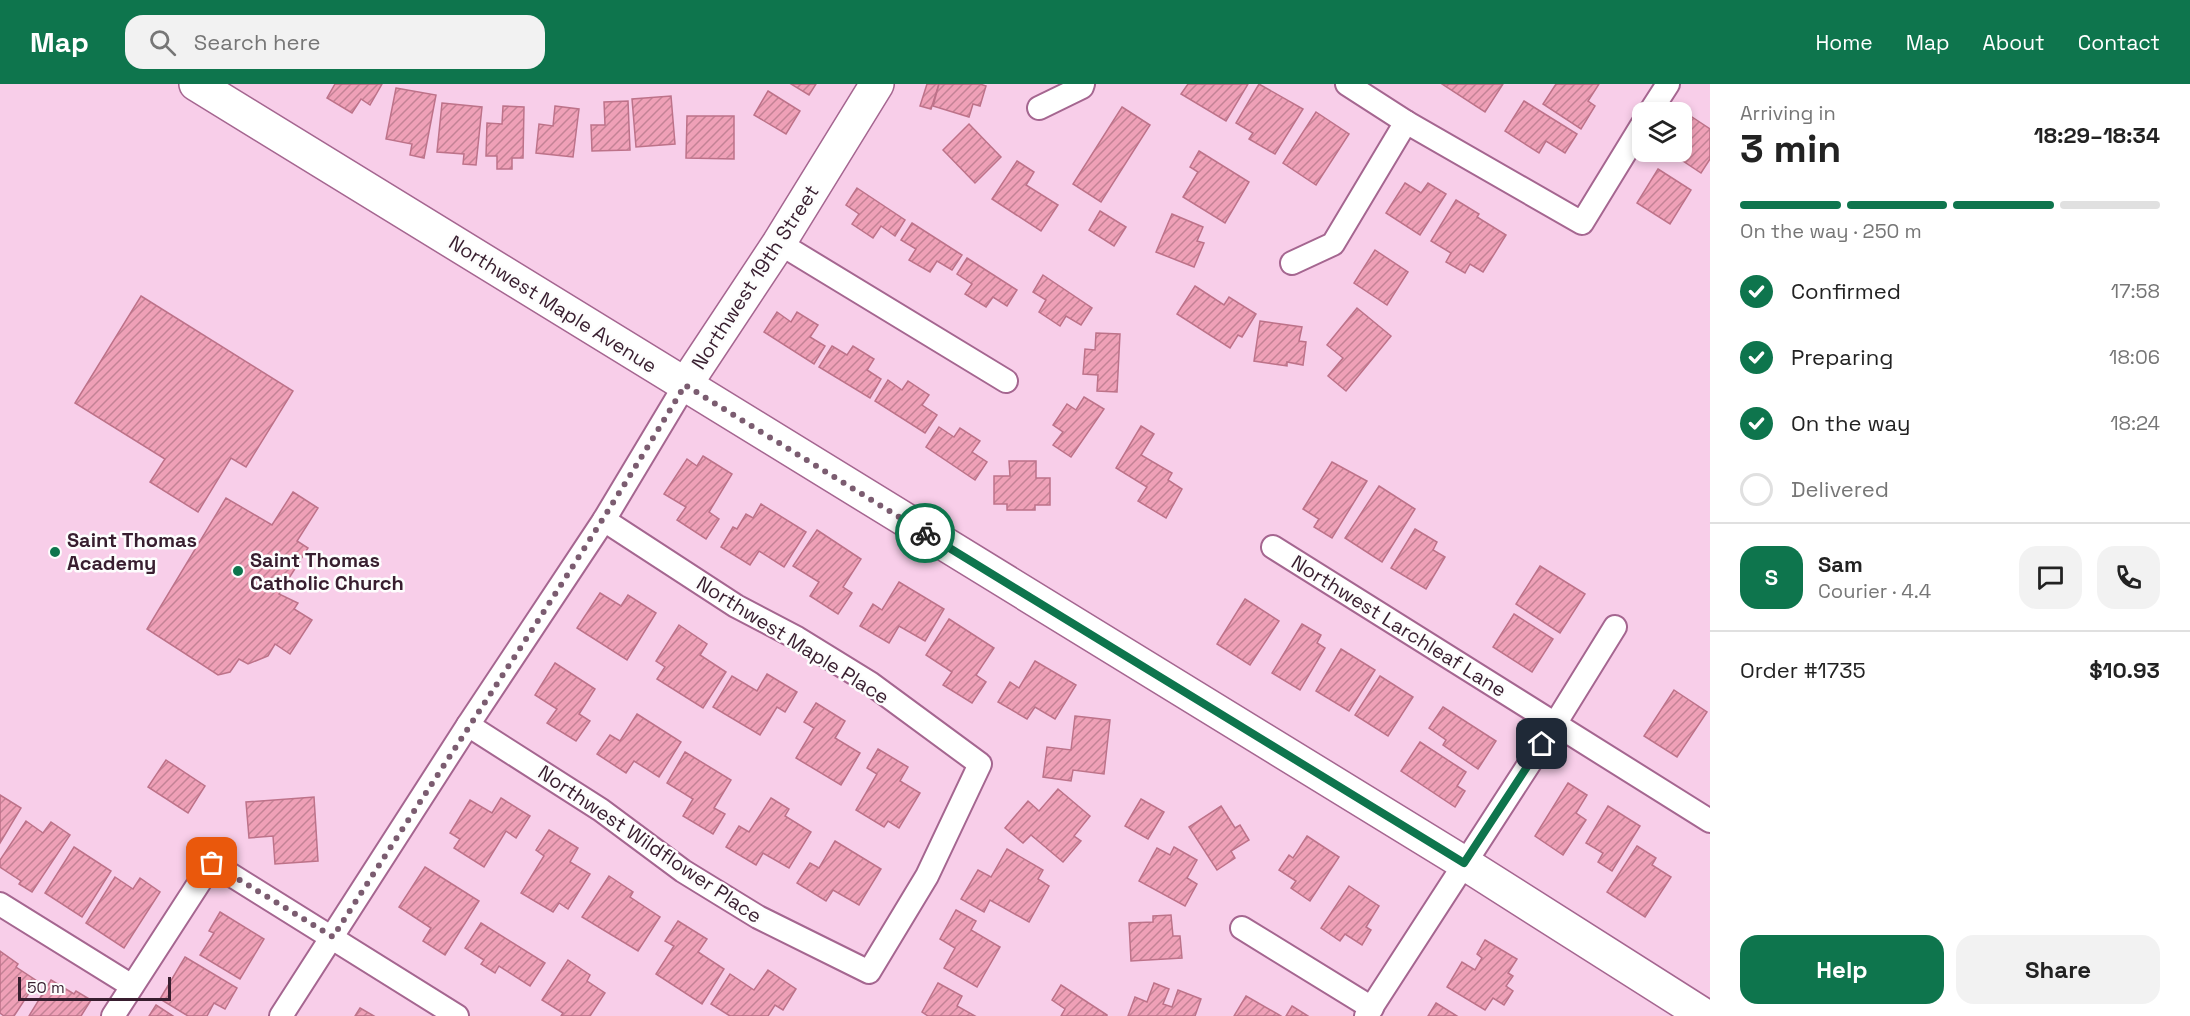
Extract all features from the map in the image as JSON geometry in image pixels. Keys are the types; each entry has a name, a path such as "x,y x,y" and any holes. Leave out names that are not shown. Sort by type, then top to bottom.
{"street":[{"name":"Northwest Maple Avenue","path":"196,84 1464,863 1705,1016"},
{"name":"Northwest 19th Street","path":"282,1016 468,725 604,520 685,385 779,243 877,84"},
{"path":"1039,108 1082,87 1083,84"},
{"path":"1347,84 1406,122 1582,223 1632,141"},
{"path":"1656,102 1668,84"},
{"path":"1293,263 1333,244 1406,122"},
{"path":"779,243 1006,381"},
{"name":"Northwest Maple Place","path":"604,520 736,606 797,638 870,683 980,764 927,876 869,972"},
{"name":"Northwest Larchleaf Lane","path":"1273,548 1710,820"},
{"path":"1242,928 1369,1012 1615,627"},
{"name":"Northwest Wildflower Place","path":"468,725 601,810 683,871 758,917 869,972"},
{"path":"113,1016 212,863 457,1016"},
{"path":"0,904 132,986"}],"building":[{"path":"335,84 382,84 370,105 361,99 352,113 327,98"},
{"path":"791,84 816,84 809,95"},
{"path":"927,84 939,84 931,109 920,106"},
{"path":"939,84 986,86 980,106 973,104 969,117 933,106"},
{"path":"1188,84 1248,84 1226,121 1181,94"},
{"path":"1259,84 1303,109 1275,154 1249,139 1253,133 1236,123"},
{"path":"1442,84 1503,84 1485,112"},
{"path":"1556,84 1599,84 1588,101 1595,106 1581,129 1543,104"},
{"path":"396,88 436,95 424,158 410,155 412,144 386,139"},
{"path":"768,91 800,111 786,134 754,115"},
{"path":"671,96 675,144 636,147 632,99"},
{"path":"628,101 630,150 592,151 591,125 605,125 604,102"},
{"path":"1524,101 1577,134 1565,153 1546,141 1539,153 1505,131"},
{"path":"442,103 482,107 476,165 463,164 464,154 437,152"},
{"path":"503,106 524,107 523,158 512,158 512,169 497,169 497,156 486,156 487,123 502,124"},
{"path":"555,106 579,109 573,157 536,153 539,124 553,126"},
{"path":"1122,107 1150,125 1101,202 1073,184"},
{"path":"1316,112 1349,134 1316,185 1283,163"},
{"path":"687,116 734,116 734,159 686,158"},
{"path":"1692,117 1710,129 1710,159 1701,173 1684,162 1692,162"},
{"path":"969,124 1001,157 975,183 943,150"},
{"path":"1199,151 1249,182 1225,223 1183,197 1198,172 1190,167"},
{"path":"1017,161 1034,172 1026,185 1058,205 1041,231 992,199"},
{"path":"1658,169 1691,190 1670,224 1637,203"},
{"path":"1405,183 1421,193 1428,183 1446,194 1420,235 1386,213"},
{"path":"857,188 905,220 895,236 881,226 873,238 852,224 859,214 846,205"},
{"path":"1456,200 1479,214 1477,217 1506,235 1483,272 1470,264 1465,273 1446,262 1451,253 1431,241"},
{"path":"1100,211 1126,227 1114,246 1089,230"},
{"path":"1172,214 1203,227 1197,241 1204,243 1194,267 1156,252"},
{"path":"912,223 962,255 952,270 937,261 930,272 909,260 916,249 901,240"},
{"path":"1375,250 1408,272 1387,305 1354,283"},
{"path":"967,258 1017,290 1007,306 993,297 986,307 965,294 972,284 957,274"},
{"path":"1043,275 1092,308 1081,325 1066,316 1060,326 1039,312 1046,300 1033,292"},
{"path":"1195,286 1224,305 1229,297 1256,314 1242,337 1238,335 1230,348 1177,314"},
{"path":"141,296 293,391 246,467 231,458 198,512 150,482 165,459 75,403"},
{"path":"1357,308 1391,336 1346,391 1328,376 1343,358 1327,345"},
{"path":"777,312 791,322 797,312 818,325 810,337 825,346 814,364 764,332"},
{"path":"1260,321 1302,327 1299,341 1306,342 1303,365 1287,362 1287,366 1254,361"},
{"path":"1096,333 1120,334 1117,392 1097,391 1098,375 1083,374 1085,349 1095,350"},
{"path":"832,346 847,355 853,346 874,359 867,370 881,379 870,398 819,367"},
{"path":"888,380 902,390 908,381 929,395 922,405 937,415 925,433 875,401"},
{"path":"1084,397 1104,409 1071,457 1053,445 1063,432 1053,425 1067,404 1076,410"},
{"path":"1141,426 1154,434 1141,455 1172,473 1168,480 1182,489 1166,518 1138,501 1147,487 1116,468"},
{"path":"939,427 954,437 960,428 980,441 972,452 987,462 975,480 926,447"},
{"path":"703,456 732,474 709,512 719,519 706,539 677,520 686,507 664,494 687,459 697,466"},
{"path":"1009,461 1036,461 1036,478 1050,478 1050,505 1035,505 1035,510 1007,510 1007,504 994,504 994,476 1010,476"},
{"path":"1332,462 1367,481 1332,538 1314,527 1319,519 1303,509"},
{"path":"1379,486 1415,509 1382,562 1345,538"},
{"name":"Saint Thomas Catholic Church","path":"293,492 318,508 297,541 308,548 279,594 298,603 294,609 312,620 290,654 275,644 268,656 248,664 239,659 230,672 218,675 147,629 226,498 272,525"},
{"path":"761,504 806,532 784,567 759,551 750,565 721,547 733,527 737,529 746,514 753,518"},
{"path":"1415,529 1437,542 1433,550 1445,557 1426,589 1391,568"},
{"path":"817,530 861,559 843,587 852,593 838,614 810,596 819,582 793,566"},
{"path":"1540,566 1585,594 1560,633 1516,604"},
{"path":"899,582 944,609 925,641 899,626 889,643 860,626 873,604 882,610"},
{"path":"600,593 621,606 628,595 656,613 627,660 577,628"},
{"path":"1245,599 1279,621 1250,665 1217,644"},
{"path":"1514,614 1553,639 1532,672 1493,647"},
{"path":"949,619 994,648 976,675 986,682 972,703 943,685 952,672 926,655"},
{"path":"1302,624 1321,635 1317,643 1325,648 1300,690 1272,673"},
{"path":"679,625 707,644 700,655 726,672 703,708 657,679 665,667 656,661"},
{"path":"1341,649 1375,670 1349,711 1316,691"},
{"path":"1035,661 1076,685 1055,719 1035,707 1027,719 998,702 1010,682 1019,688"},
{"path":"555,663 595,689 579,714 590,721 576,741 547,723 557,709 535,695"},
{"path":"767,674 797,692 785,712 777,707 760,735 713,707 732,676 757,691"},
{"path":"1380,676 1413,697 1388,736 1355,715"},
{"path":"1674,690 1707,712 1677,757 1644,736"},
{"path":"816,703 845,721 835,738 860,753 841,785 796,758 814,728 804,722"},
{"path":"1443,707 1496,741 1478,769 1443,745 1446,740 1429,728"},
{"path":"637,714 681,742 659,777 634,761 626,773 597,754 610,735 620,741"},
{"path":"1075,716 1110,720 1104,774 1073,770 1071,781 1043,777 1047,747 1071,750"},
{"path":"1420,742 1466,772 1457,786 1465,791 1455,807 1401,771"},
{"path":"878,749 908,767 900,781 920,793 899,828 888,821 884,827 856,810 877,774 867,768"},
{"path":"685,752 731,780 714,808 725,814 713,834 683,816 693,799 667,783"},
{"path":"166,760 205,786 188,813 148,787"},
{"path":"1568,783 1587,795 1576,813 1586,820 1563,855 1535,836"},
{"path":"1058,789 1090,816 1074,836 1081,841 1063,862 1031,835 1023,843 1005,828 1028,801 1039,811"},
{"path":"0,795 21,808 0,843"},
{"path":"314,797 318,861 275,864 273,836 249,838 246,802"},
{"path":"501,798 530,816 516,838 506,831 484,867 454,848 460,839 450,833 470,800 492,813"},
{"path":"771,798 789,809 785,816 811,832 789,868 763,853 756,865 726,847 739,826 749,832"},
{"path":"1141,799 1164,812 1148,839 1125,826"},
{"path":"1221,806 1235,828 1240,825 1249,840 1231,851 1235,858 1217,870 1189,827"},
{"path":"1608,806 1640,826 1612,871 1598,862 1603,853 1586,843"},
{"path":"26,821 43,833 51,822 70,835 32,892 19,884 21,881 0,867 0,860"},
{"path":"549,830 578,848 570,862 590,874 568,909 559,903 553,912 521,893 544,856 536,850"},
{"path":"1307,836 1339,857 1310,901 1291,888 1296,881 1279,870 1289,855 1293,858"},
{"path":"835,841 881,869 859,905 833,890 826,901 797,883 810,863 819,868"},
{"path":"1637,846 1656,858 1652,865 1671,877 1645,917 1607,892"},
{"path":"74,847 111,871 82,917 45,893"},
{"path":"1174,847 1197,860 1187,878 1197,884 1185,906 1139,881 1157,848 1170,855"},
{"path":"1007,849 1043,870 1038,879 1049,886 1029,922 990,900 984,912 961,899 978,870 991,877"},
{"path":"425,867 479,901 445,955 423,941 431,928 399,907"},
{"path":"609,876 633,892 630,897 660,917 638,951 582,917"},
{"path":"115,877 133,889 140,878 160,892 124,948 86,923"},
{"path":"1349,886 1379,906 1366,927 1371,930 1362,945 1345,934 1340,941 1321,928"},
{"path":"956,910 976,921 971,930 1000,947 977,987 944,968 955,948 940,939"},
{"path":"220,912 264,939 240,979 200,955 214,933 209,931"},
{"path":"1171,915 1173,936 1180,936 1182,958 1131,961 1129,923 1153,922 1153,916"},
{"path":"678,921 707,939 698,952 724,969 702,1004 656,974 674,946 665,941"},
{"path":"481,923 545,963 530,986 499,966 495,973 481,964 484,960 465,948"},
{"path":"1485,940 1517,959 1508,973 1513,976 1506,986 1513,991 1504,1005 1493,998 1485,1010 1447,987 1462,962 1475,970 1482,958 1477,954"},
{"path":"0,951 18,964 16,967 37,981 14,1016 4,1016 0,1013"},
{"path":"185,957 237,988 225,1009 214,1003 207,1016 188,1016 160,999"},
{"path":"568,960 590,975 587,981 605,993 590,1016 561,1016 563,1013 542,1000"},
{"path":"768,970 796,989 783,1010 775,1005 768,1016 730,1016 711,1004 730,974 754,990"},
{"path":"51,980 74,994 76,991 91,1000 81,1016 29,1016"},
{"path":"938,983 962,996 957,1006 975,1016 928,1016 922,1012"},
{"path":"1154,983 1169,989 1163,1004 1172,1007 1178,990 1201,999 1195,1016 1128,1016 1135,997 1147,1002"},
{"path":"1061,985 1107,1016 1061,1016 1065,1009 1052,1000"},
{"path":"1246,996 1281,1016 1234,1016"},
{"path":"1436,1003 1457,1016 1428,1016"},
{"path":"156,1005 173,1016 149,1016"},
{"path":"1292,1006 1308,1016 1286,1016"},
{"path":"360,1008 374,1016 355,1016"}],"way so far":[{"path":"212,863 333,937 468,725 604,520 685,385 925,533"}],"place":[{"name":"Saint Thomas Academy","path":"55,552"},
{"name":"Saint Thomas Catholic Church","path":"238,571"}],"route":[{"path":"925,533 1464,863 1542,744"}]}
